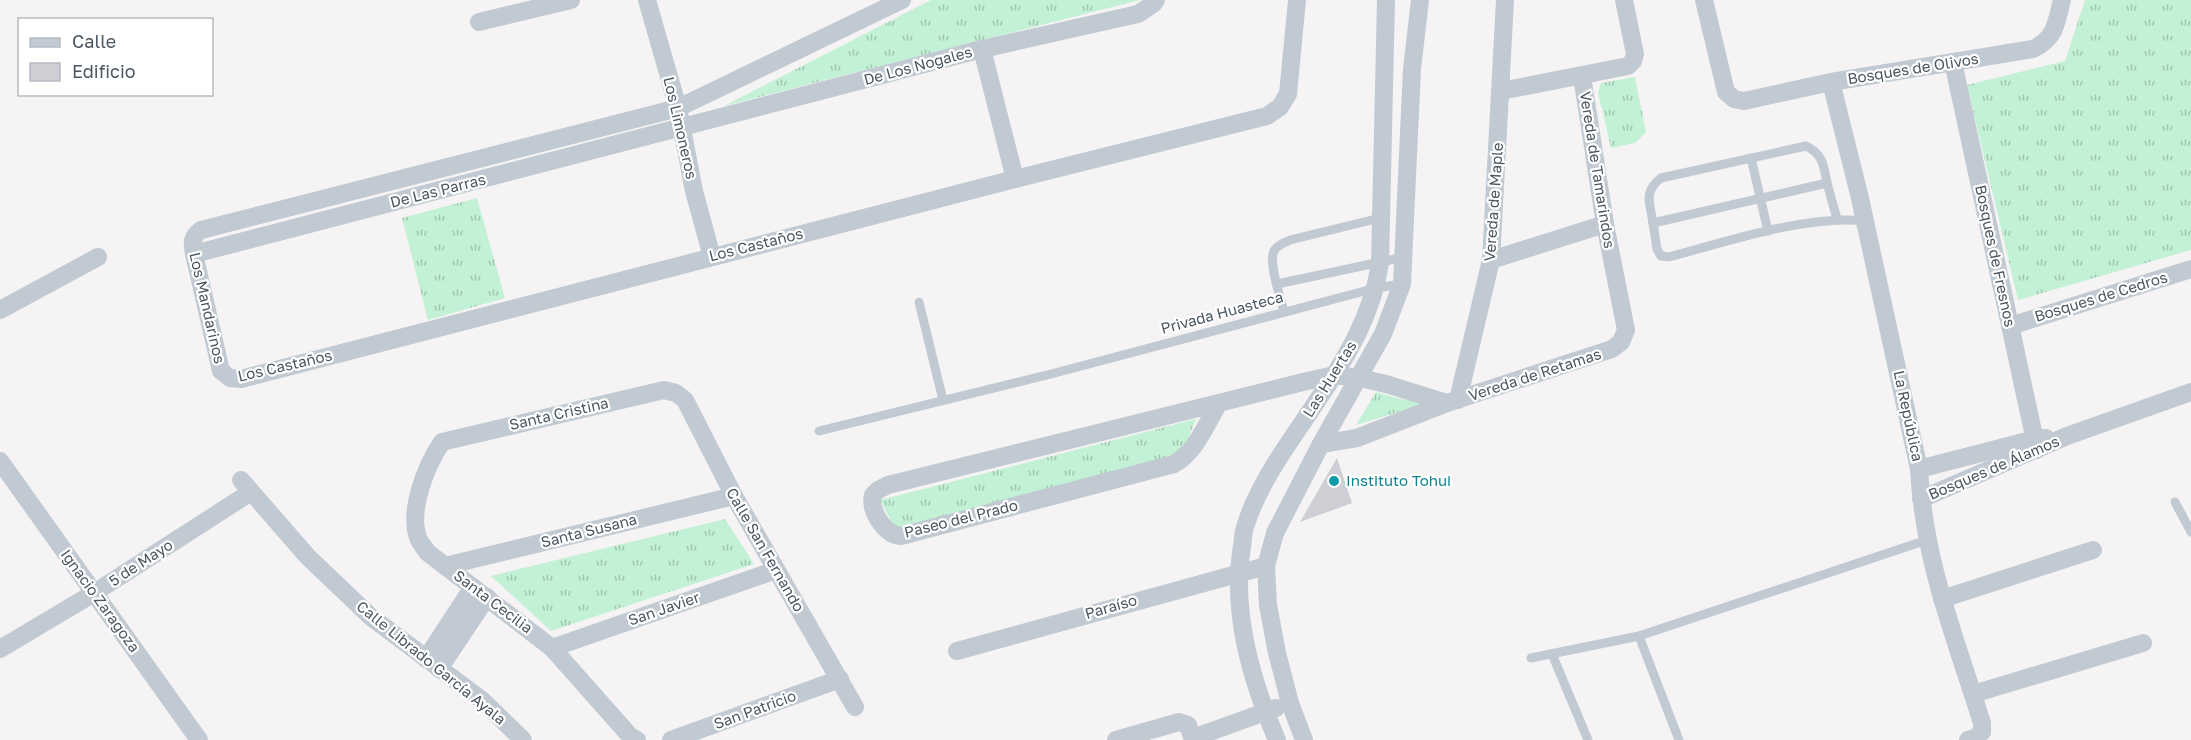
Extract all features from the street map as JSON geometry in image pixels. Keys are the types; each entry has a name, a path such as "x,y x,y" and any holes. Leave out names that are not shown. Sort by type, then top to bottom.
{"street":[{"path":"479,22 572,0"},
{"name":"Los Limoneros","path":"647,0 678,108 694,192 712,257"},
{"path":"678,108 902,0"},
{"name":"Los Castaños","path":"230,378 241,379 1015,178 1267,116 1280,107 1288,94 1297,0"},
{"name":"Las Huertas","path":"1273,739 1251,668 1238,608 1237,572 1245,525 1260,491 1334,375 1361,328 1376,288 1380,263 1386,0"},
{"name":"Las Huertas","path":"1302,733 1290,703 1277,653 1268,605 1266,566 1275,533 1321,444 1383,334 1402,284 1412,69 1420,0"},
{"name":"Vereda de Maple","path":"1453,402 1491,260 1505,0"},
{"name":"Vereda de Tamarindos","path":"1621,342 1626,330 1605,224 1582,76 1628,66 1633,61 1635,54 1624,0"},
{"name":"Bosques de Olivos","path":"1704,0 1726,92 1734,99 1744,101 1831,82 2033,49 2044,44 2054,33 2062,0"},
{"name":"De Los Nogales","path":"682,128 982,50 1138,14 1154,2"},
{"path":"982,50 1015,178"},
{"name":"Bosques de Fresnos","path":"1953,62 2036,445"},
{"path":"1501,91 1582,76"},
{"name":"La República","path":"1831,82 1865,221 1919,469 1927,540 1942,599 1982,723 1982,732 1968,740"},
{"name":"De Las Parras","path":"194,235 201,230 678,108"},
{"name":"De Las Parras","path":"194,254 682,128"},
{"path":"1491,260 1605,224"},
{"name":"Los Mandarinos","path":"194,235 192,242 194,254 221,371 230,378"},
{"path":"0,310 98,257"},
{"name":"Bosques de Cedros","path":"2010,326 2191,269"},
{"name":"Vereda de Retamas","path":"1321,444 1357,438 1453,402 1612,349 1621,342"},
{"name":"Paseo del Prado","path":"1219,403 1191,451 1184,459 1174,464 902,536 888,531 873,509 873,495 888,485 1219,403 1334,375 1360,378"},
{"path":"1360,378 1453,402"},
{"name":"Santa Cristina","path":"442,442 664,390 676,393"},
{"name":"Bosques de Álamos","path":"1919,469 2036,445 2191,392"},
{"name":"Calle San Fernando","path":"676,393 685,400 734,496 855,707"},
{"name":"Santa Cecilia","path":"442,442 427,469 418,497 416,525 419,540 427,552 552,648 630,736 637,740"},
{"name":"Bosques de Álamos","path":"1921,499 2036,445"},
{"name":"Ignacio Zaragoza","path":"0,461 199,740"},
{"name":"5 de Mayo","path":"0,650 94,593 246,486"},
{"name":"Calle Librado García Ayala","path":"246,486 308,557 371,617 483,701 523,740"},
{"name":"Santa Susana","path":"445,566 734,496"},
{"path":"1942,599 2093,550"},
{"name":"Paraíso","path":"957,651 1237,572 1266,566"},
{"name":"San Javier","path":"552,648 776,570"},
{"path":"433,664 480,592"},
{"path":"1973,694 2143,644"},
{"name":"San Patricio","path":"670,740 840,679"},
{"path":"1116,740 1179,722 1188,725 1193,739 1290,703"},
{"path":"1273,739 1302,733"}],"lane":[{"path":"1837,219 1823,161 1817,152 1806,146 1661,178 1652,184 1648,193 1657,249 1661,256 1670,257 1767,231 1837,219 1865,221"},
{"path":"1751,158 1767,231"},
{"path":"1653,223 1827,183"},
{"path":"1284,312 1272,262 1274,252 1280,245 1290,240 1380,218"},
{"path":"1277,284 1404,257"},
{"name":"Privada Huasteca","path":"819,431 1051,374 1376,288 1402,284"},
{"path":"919,302 944,400"},
{"path":"2175,502 2191,532"},
{"path":"1531,658 1639,636 1927,540"},
{"path":"1639,636 1679,740"},
{"path":"1552,654 1587,740"}],"green space":[{"path":"931,0 1140,0 724,106"},
{"path":"2085,0 2191,0 2191,250 2018,300 1967,85 2065,61"},
{"path":"1635,77 1646,132 1635,143 1611,148 1598,92 1601,83"},
{"path":"477,198 505,298 428,320 402,218"},
{"path":"1376,392 1400,399 1428,403 1356,425"},
{"path":"1196,419 1182,454 896,530 880,500"},
{"path":"725,519 754,564 551,631 491,576"}],"building":[{"name":"Instituto Tohui","path":"1337,458 1352,503 1300,522"}],"place":[{"name":"Instituto Tohui","path":"1334,481"}]}
